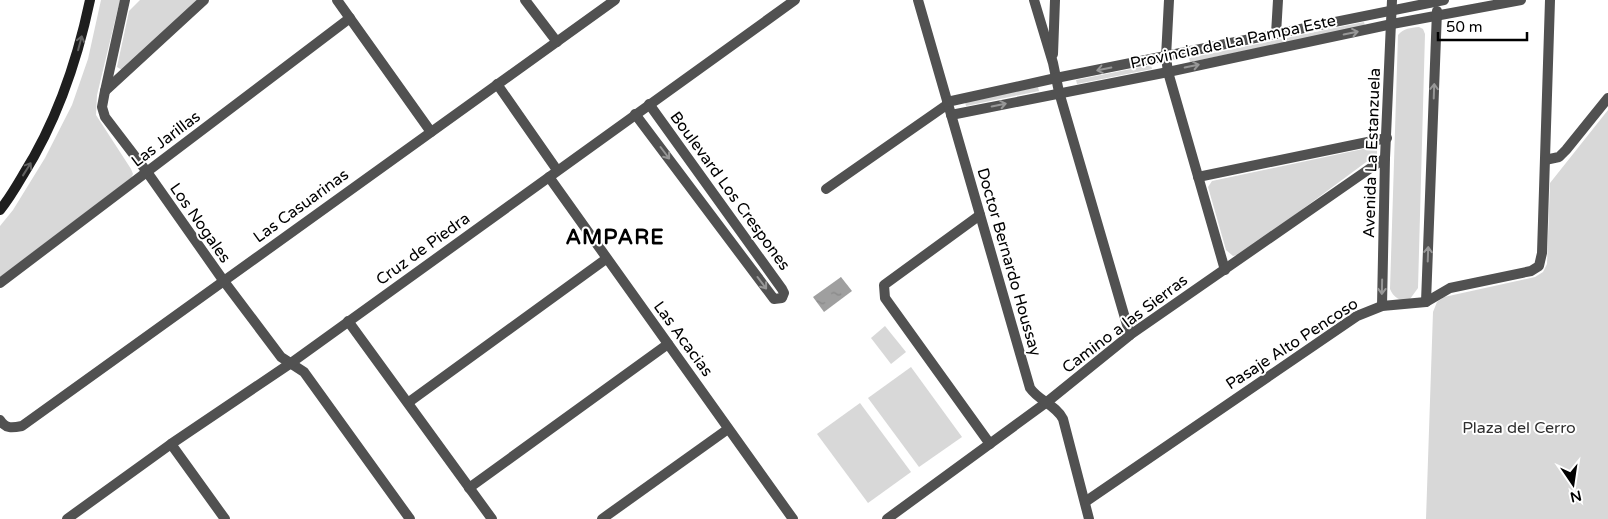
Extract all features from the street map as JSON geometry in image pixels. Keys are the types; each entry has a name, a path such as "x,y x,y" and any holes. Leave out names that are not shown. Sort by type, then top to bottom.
{"main road":[{"path":"0,210 31,162 62,100 74,65 90,0"}],"street":[{"path":"124,5 133,0"},
{"path":"105,91 204,0"},
{"path":"337,0 431,132"},
{"path":"525,0 557,42"},
{"name":"Las Casuarinas","path":"2,423 10,428 22,426 614,0"},
{"name":"Cruz de Piedra","path":"67,519 171,444 291,363 795,0"},
{"name":"Doctor Bernardo Houssay","path":"918,0 1030,388 1035,395 1047,402 1064,419 1089,519"},
{"path":"1034,0 1130,335"},
{"path":"1053,64 1055,0"},
{"path":"1169,0 1166,57 1168,72 1225,270"},
{"path":"1276,34 1278,0"},
{"name":"Avenida La Estanzuela","path":"1382,306 1385,158 1392,0"},
{"path":"1426,302 1436,16 1439,0"},
{"name":"Provincia de La Pampa Este","path":"826,189 947,103 1056,78 1439,0"},
{"name":"Provincia de La Pampa Este","path":"951,115 1059,92 1168,72 1392,24 1521,0"},
{"path":"1550,0 1545,160 1559,157 1608,98"},
{"name":"Los Nogales","path":"124,5 102,107 105,117 280,357 304,372 410,519"},
{"name":"Las Jarillas","path":"0,283 350,18"},
{"name":"Las Acacias","path":"497,84 606,259 728,429 788,517"},
{"name":"Boulevard Los Crespones","path":"635,114 774,299 782,298 784,293 782,289 649,104"},
{"path":"1198,177 1386,138"},
{"name":"Camino a las Sierras","path":"887,519 1047,402 1130,335 1385,158"},
{"name":"Pasaje Alto Pencoso","path":"1085,502 1356,316 1382,306 1426,302 1450,288 1531,271 1539,266 1542,253 1545,160"},
{"path":"980,215 884,285 885,298 990,444"},
{"path":"408,402 606,259"},
{"path":"348,321 492,519"},
{"path":"469,488 668,344"},
{"path":"602,519 728,429"},
{"path":"171,444 225,519"}],"green space":[{"path":"101,0 120,0 97,95 96,115 133,174 131,178 0,277 0,226 13,210 45,158 72,105 88,59"},
{"path":"140,0 200,0 122,70 117,67 129,11"},
{"path":"1364,22 1365,26 1190,62 1189,58"},
{"path":"1419,27 1423,29 1425,34 1418,288 1410,299 1400,300 1393,295 1390,289 1398,35 1410,28"},
{"path":"1151,65 1152,69 1077,84 1076,80"},
{"path":"1038,87 1039,91 966,106 965,102"},
{"name":"Plaza del Cerro","path":"1608,110 1608,519 1426,519 1433,312 1437,302 1444,297 1535,277 1543,272 1547,264 1550,183"},
{"path":"1377,146 1377,154 1242,254 1233,256 1226,250 1208,187 1212,181"},
{"path":"885,326 906,352 891,364 871,338"},
{"path":"911,367 962,437 919,467 868,398"},
{"path":"860,403 911,472 868,503 817,434"}],"water":[{"path":"841,277 852,291 824,312 813,297"}],"district":[{"name":"AMPARE","path":"615,237"}]}
